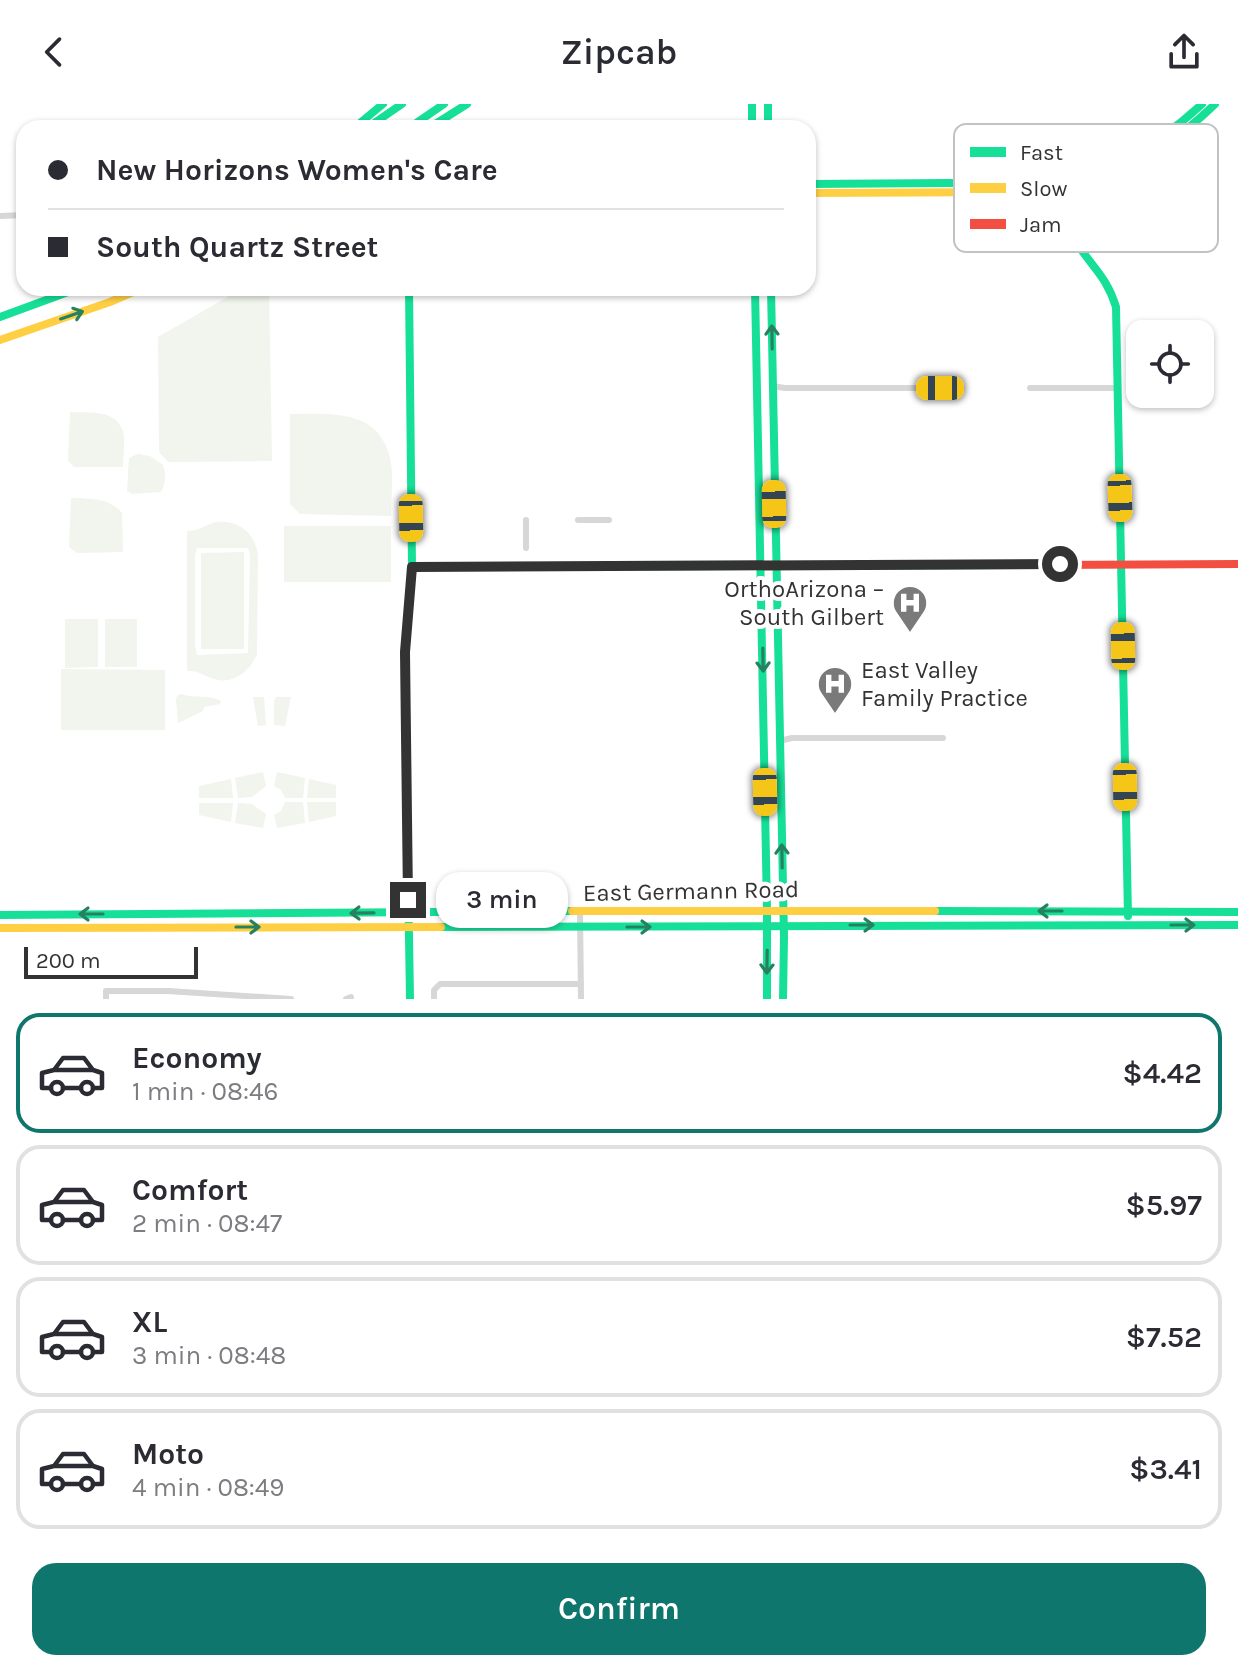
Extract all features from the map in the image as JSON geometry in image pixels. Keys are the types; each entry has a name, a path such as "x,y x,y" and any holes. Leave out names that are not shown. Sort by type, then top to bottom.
{"main road":[{"path":"364,120 383,104"},
{"path":"379,120 402,104"},
{"path":"421,120 444,104"},
{"path":"442,120 467,104"},
{"path":"1179,124 1202,104"},
{"path":"1194,124 1215,104"},
{"path":"816,184 954,183"},
{"path":"816,193 954,193"},
{"path":"1086,252 1101,270 1111,291 1116,313 1128,925"},
{"path":"0,317 57,296"},
{"path":"0,340 124,296"},
{"path":"409,296 412,567 405,652 410,999"},
{"path":"755,296 767,999"},
{"path":"771,296 783,999"},
{"path":"757,387 772,386"},
{"path":"412,567 1238,564"},
{"path":"764,741 779,741"},
{"name":"East Germann Road","path":"0,915 767,910 1238,912"},
{"name":"East Germann Road","path":"0,928 1238,925"}],"street":[{"path":"772,386 940,388"},
{"path":"1030,388 1118,388"},
{"path":"526,520 526,548"},
{"path":"578,520 609,520"},
{"path":"779,741 792,738 943,738"},
{"path":"580,912 581,999"},
{"path":"434,999 434,990 440,984 581,984"},
{"path":"106,995 168,991 291,999"}],"shaded area":[{"path":"229,296 269,296 272,461 168,462 159,452 158,337"},
{"path":"70,412 99,413 118,423 124,437 123,467 74,467 68,461"},
{"path":"290,414 350,417 375,430 390,458 391,516 300,514 290,504"},
{"path":"138,454 150,456 163,465 165,478 161,492 132,494 127,491 129,458"},
{"path":"71,498 105,501 122,513 123,552 77,553 69,547"},
{"path":"216,522 239,526 253,540 258,555 257,654 244,672 226,680 187,671 187,531","holes":["197,548 248,548 248,653 197,655"]},
{"path":"284,526 391,526 391,582 284,582"},
{"path":"244,552 244,649 201,649 201,553"},
{"path":"65,619 98,619 98,667 65,668"},
{"path":"105,619 137,619 137,667 105,667"},
{"path":"61,669 165,670 165,730 61,730"},
{"path":"181,694 221,701 220,704 204,707 203,711 178,723 176,700"},
{"path":"253,697 264,697 266,725 258,726"},
{"path":"276,697 291,697 285,726 274,725"},
{"path":"263,772 266,786 252,797 238,798 235,778"},
{"path":"277,772 305,778 303,798 285,798 281,790 274,786"},
{"path":"231,779 233,798 199,798 199,786"},
{"path":"309,779 336,785 336,798 307,798"},
{"path":"285,802 303,802 305,823 277,828 274,815 281,811"},
{"path":"307,802 336,802 336,816 309,822"},
{"path":"199,803 233,803 231,822 199,815"},
{"path":"238,803 252,804 266,814 263,828 235,823"}],"traffic: fast":[{"path":"364,120 383,104"},
{"path":"379,120 402,104"},
{"path":"421,120 444,104"},
{"path":"442,120 467,104"},
{"path":"752,104 752,120"},
{"path":"768,104 768,120"},
{"path":"1178,124 1202,104"},
{"path":"1193,124 1215,104"},
{"path":"816,184 954,183"},
{"path":"1083,252 1104,280 1116,307 1128,916"},
{"path":"0,317 57,296"},
{"path":"409,296 412,567 405,686 410,999"},
{"path":"755,296 767,999"},
{"path":"771,296 783,999"},
{"path":"412,567 1046,565"},
{"path":"0,915 572,911"},
{"path":"935,911 1238,912"},
{"path":"441,927 1238,925"}],"traffic: slow":[{"path":"816,193 954,192"},
{"path":"0,340 124,296"},
{"path":"572,911 935,911"},
{"path":"0,928 441,927"}],"traffic: jam":[{"path":"1046,565 1238,564"}],"place":[{"name":"OrthoArizona – South Gilbert","path":"910,634"},
{"name":"East Valley Family Practice","path":"835,715"}],"route":[{"path":"408,900 405,652 412,567 1060,564"}]}
